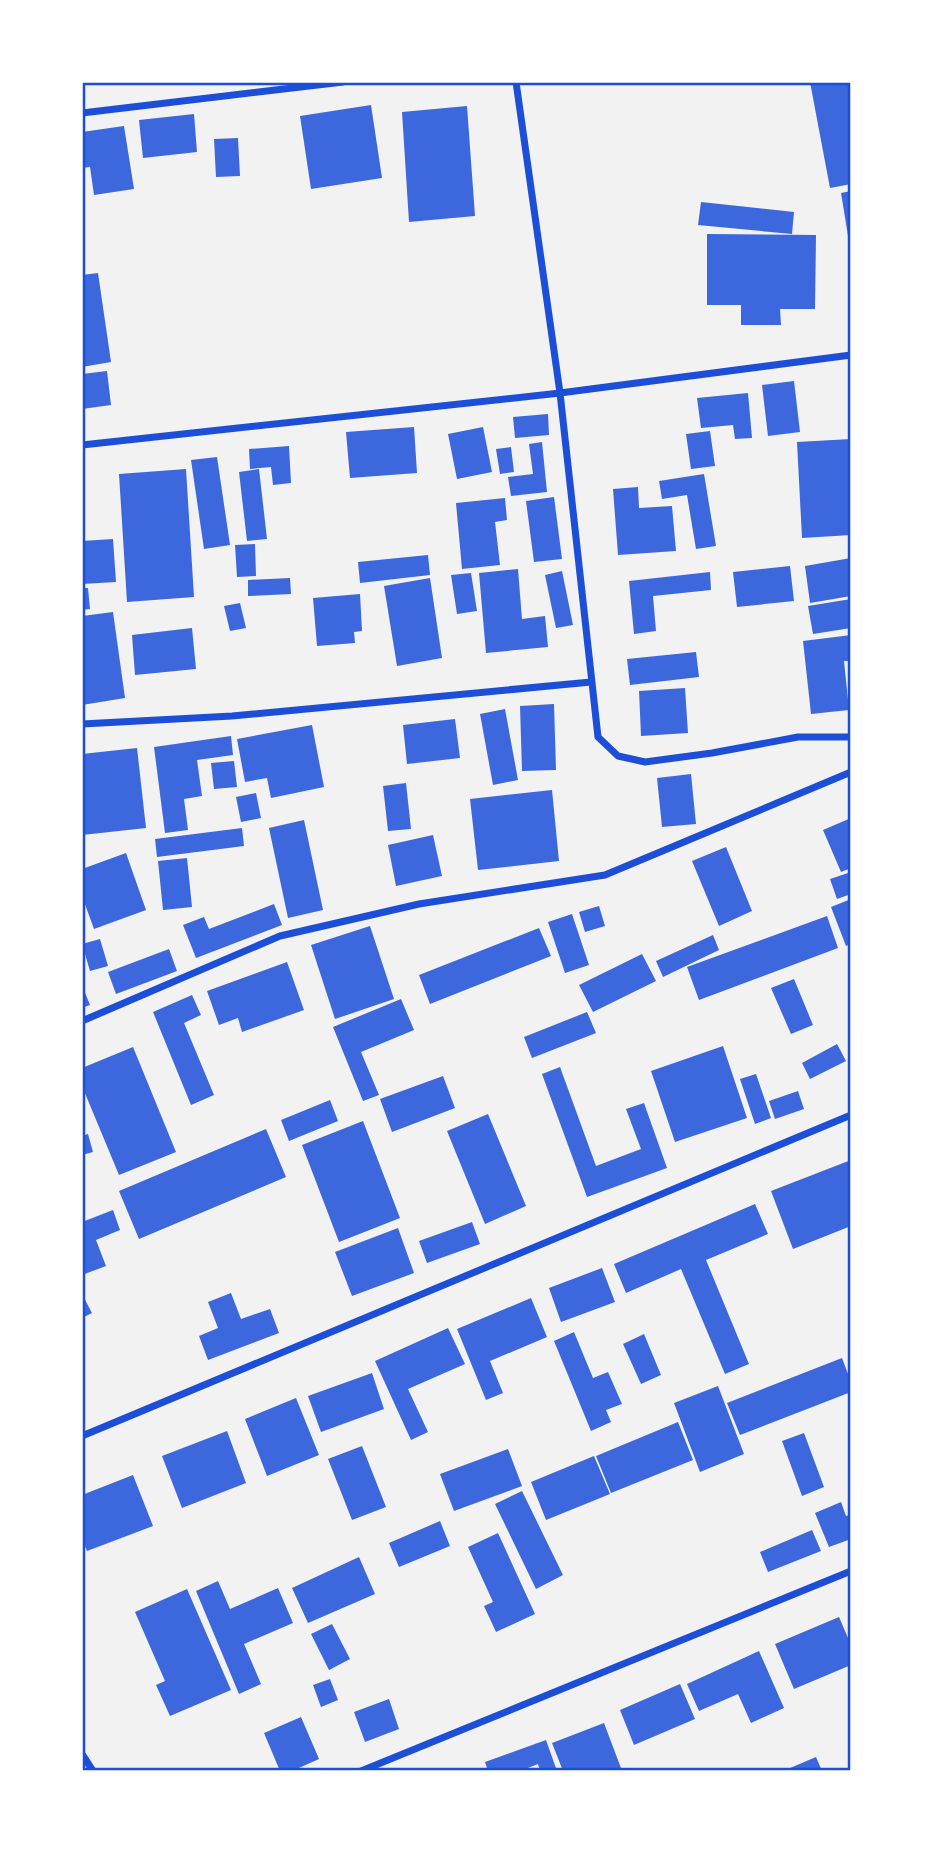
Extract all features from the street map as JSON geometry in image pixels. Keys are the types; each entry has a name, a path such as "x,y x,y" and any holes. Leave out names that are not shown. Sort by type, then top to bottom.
{"street":[{"path":"82,113 343,82"},
{"path":"516,82 560,393 598,737 618,756 645,762 798,737 851,737"},
{"path":"82,445 560,393 851,355"},
{"path":"82,724 232,716 592,682"},
{"path":"82,1021 280,936 419,904 604,875 851,772"},
{"path":"82,1436 851,1115"},
{"path":"361,1771 851,1571"},
{"path":"82,1754 93,1771"}],"building":[{"path":"810,82 851,82 851,184 830,188"},
{"path":"371,105 382,178 311,189 300,116"},
{"path":"467,106 475,216 409,222 402,112"},
{"path":"194,114 197,152 143,158 139,120"},
{"path":"124,126 134,189 94,195 90,167 82,168 82,132"},
{"path":"238,138 240,176 216,177 214,139"},
{"path":"851,191 851,242 849,242 841,193"},
{"path":"701,202 794,212 792,234 698,225"},
{"path":"707,234 816,235 815,309 780,309 781,325 741,325 741,305 707,305"},
{"path":"98,273 111,362 82,367 82,275"},
{"path":"107,371 111,405 82,409 82,374"},
{"path":"794,381 800,432 768,436 762,385"},
{"path":"748,393 752,438 735,439 733,425 701,428 697,398"},
{"path":"548,414 549,435 515,438 513,417"},
{"path":"414,427 417,473 350,478 346,432"},
{"path":"483,427 492,472 457,479 448,434"},
{"path":"710,431 715,466 691,469 686,434"},
{"path":"851,439 851,535 802,538 797,442"},
{"path":"542,442 547,492 511,496 508,477 533,474 529,444"},
{"path":"289,446 291,483 273,485 271,467 250,469 249,449"},
{"path":"511,447 514,472 500,474 496,449"},
{"path":"217,457 230,545 204,549 191,460"},
{"path":"186,469 194,597 127,602 119,474"},
{"path":"259,469 267,539 247,541 239,472"},
{"path":"704,474 716,546 696,549 687,495 662,499 659,481"},
{"path":"638,487 639,508 672,506 676,551 618,555 613,489"},
{"path":"554,497 562,559 534,562 526,501"},
{"path":"505,498 507,520 495,522 500,565 462,569 456,503"},
{"path":"113,539 116,582 82,584 82,541"},
{"path":"255,544 256,576 237,577 235,545"},
{"path":"428,555 430,575 360,583 358,562"},
{"path":"851,558 851,596 810,603 805,566"},
{"path":"790,566 794,601 737,607 733,572"},
{"path":"518,569 522,619 545,616 548,647 486,653 479,573"},
{"path":"562,571 573,625 556,628 545,575"},
{"path":"710,572 711,590 653,596 656,631 634,634 629,581"},
{"path":"471,573 477,611 457,614 451,575"},
{"path":"290,578 291,594 248,596 248,580"},
{"path":"430,578 442,658 397,666 384,586"},
{"path":"82,588 88,588 90,609 82,610"},
{"path":"360,594 362,631 354,632 355,643 317,646 313,598"},
{"path":"851,599 851,628 813,634 808,606"},
{"path":"240,603 246,628 230,631 224,606"},
{"path":"113,612 125,698 82,705 82,616"},
{"path":"192,628 196,669 135,675 132,635"},
{"path":"851,635 851,661 844,661 849,710 811,714 803,641"},
{"path":"696,652 699,677 630,685 627,659"},
{"path":"685,688 688,733 641,736 639,691"},
{"path":"554,704 556,770 522,771 520,706"},
{"path":"505,709 518,780 493,785 480,714"},
{"path":"455,719 460,758 407,764 403,725"},
{"path":"312,725 324,787 271,798 267,778 245,782 237,739"},
{"path":"231,736 233,755 197,760 202,796 184,799 188,830 165,833 154,747"},
{"path":"137,748 146,828 82,835 82,754"},
{"path":"234,761 237,787 214,789 211,763"},
{"path":"691,774 696,824 662,827 657,778"},
{"path":"406,783 411,829 388,831 383,786"},
{"path":"552,790 559,861 478,870 470,799"},
{"path":"256,793 261,818 241,822 236,797"},
{"path":"851,818 851,868 841,872 823,830"},
{"path":"304,820 323,910 288,918 269,828"},
{"path":"242,828 244,846 157,857 155,839"},
{"path":"433,835 442,876 396,886 388,845"},
{"path":"726,847 752,911 719,926 692,861"},
{"path":"126,853 146,910 94,929 82,896 82,869"},
{"path":"187,858 192,907 163,910 158,861"},
{"path":"851,872 851,894 837,899 830,879"},
{"path":"851,899 851,944 846,946 831,907"},
{"path":"274,904 282,925 196,958 183,925 204,917 209,929"},
{"path":"599,906 605,926 585,932 579,912"},
{"path":"572,914 589,965 565,973 548,922"},
{"path":"827,916 838,948 699,1000 687,967"},
{"path":"370,926 394,999 335,1019 311,945"},
{"path":"539,928 551,956 430,1004 419,975"},
{"path":"713,935 719,950 663,977 656,961"},
{"path":"100,939 108,966 90,971 82,944"},
{"path":"169,949 177,971 116,994 108,972"},
{"path":"642,954 656,981 593,1012 579,985"},
{"path":"287,962 304,1010 242,1032 238,1018 219,1025 207,991"},
{"path":"794,979 813,1025 791,1034 771,988"},
{"path":"82,985 90,1005 82,1008"},
{"path":"192,995 201,1015 184,1023 214,1095 191,1105 153,1012"},
{"path":"401,999 414,1030 361,1052 379,1095 363,1101 333,1027"},
{"path":"587,1012 596,1033 532,1058 524,1037"},
{"path":"837,1044 846,1061 810,1079 802,1063"},
{"path":"723,1046 747,1118 675,1142 651,1071"},
{"path":"133,1047 176,1152 119,1175 82,1086 82,1068"},
{"path":"560,1067 596,1166 641,1149 626,1109 644,1103 667,1168 587,1197 542,1074"},
{"path":"756,1074 771,1118 755,1124 740,1079"},
{"path":"443,1076 455,1108 392,1132 380,1099"},
{"path":"798,1091 804,1109 775,1119 769,1101"},
{"path":"330,1100 338,1121 289,1141 281,1120"},
{"path":"488,1114 526,1206 485,1224 447,1131"},
{"path":"363,1121 400,1218 339,1242 302,1145"},
{"path":"266,1129 286,1177 139,1239 119,1191"},
{"path":"88,1134 93,1152 82,1155 82,1136"},
{"path":"851,1160 851,1226 793,1249 771,1191"},
{"path":"755,1204 768,1234 706,1260 749,1364 725,1374 681,1269 626,1293 614,1264"},
{"path":"113,1210 120,1230 96,1240 106,1266 82,1275 82,1222"},
{"path":"472,1222 480,1244 427,1263 419,1241"},
{"path":"398,1228 414,1273 352,1296 335,1252"},
{"path":"602,1268 615,1302 561,1322 549,1288"},
{"path":"231,1293 241,1319 270,1309 279,1333 208,1360 199,1336 218,1328 208,1302"},
{"path":"82,1294 92,1313 82,1318"},
{"path":"531,1298 547,1337 490,1361 503,1393 486,1400 457,1329"},
{"path":"448,1328 465,1364 408,1389 428,1432 411,1440 375,1361"},
{"path":"574,1332 593,1378 608,1372 622,1404 606,1410 611,1422 591,1431 554,1341"},
{"path":"644,1334 661,1375 641,1384 623,1344"},
{"path":"842,1358 851,1382 851,1392 740,1435 727,1403"},
{"path":"372,1373 384,1409 321,1432 308,1396"},
{"path":"718,1386 744,1454 700,1472 674,1403"},
{"path":"296,1398 319,1455 267,1476 245,1419"},
{"path":"678,1422 693,1460 611,1493 596,1456"},
{"path":"227,1431 246,1483 182,1508 162,1456"},
{"path":"804,1433 824,1487 802,1496 782,1441"},
{"path":"362,1446 386,1507 352,1520 328,1459"},
{"path":"508,1449 522,1486 454,1511 440,1474"},
{"path":"594,1456 610,1494 546,1520 531,1482"},
{"path":"133,1475 153,1526 87,1551 82,1539 82,1495"},
{"path":"522,1491 563,1575 536,1589 495,1504"},
{"path":"841,1502 846,1516 851,1515 851,1539 829,1547 815,1513"},
{"path":"440,1521 450,1546 399,1567 389,1543"},
{"path":"812,1530 821,1551 768,1572 760,1552"},
{"path":"498,1533 535,1614 496,1632 484,1606 493,1602 468,1547"},
{"path":"359,1557 375,1594 308,1623 292,1588"},
{"path":"218,1581 230,1609 278,1588 293,1623 244,1644 261,1684 239,1694 196,1591"},
{"path":"187,1589 231,1690 170,1716 156,1685 165,1681 135,1612"},
{"path":"839,1617 851,1645 851,1665 794,1689 775,1644"},
{"path":"332,1624 350,1659 329,1670 311,1634"},
{"path":"759,1651 784,1708 751,1723 738,1694 699,1711 687,1684"},
{"path":"330,1679 338,1700 321,1707 313,1685"},
{"path":"680,1684 695,1719 634,1745 620,1710"},
{"path":"389,1699 399,1729 365,1742 354,1712"},
{"path":"301,1717 319,1759 292,1771 280,1771 264,1733"},
{"path":"604,1723 621,1768 613,1771 563,1771 552,1743"},
{"path":"546,1740 557,1771 540,1771 538,1764 520,1771 488,1771 485,1762"},
{"path":"816,1757 822,1771 783,1771"}]}
